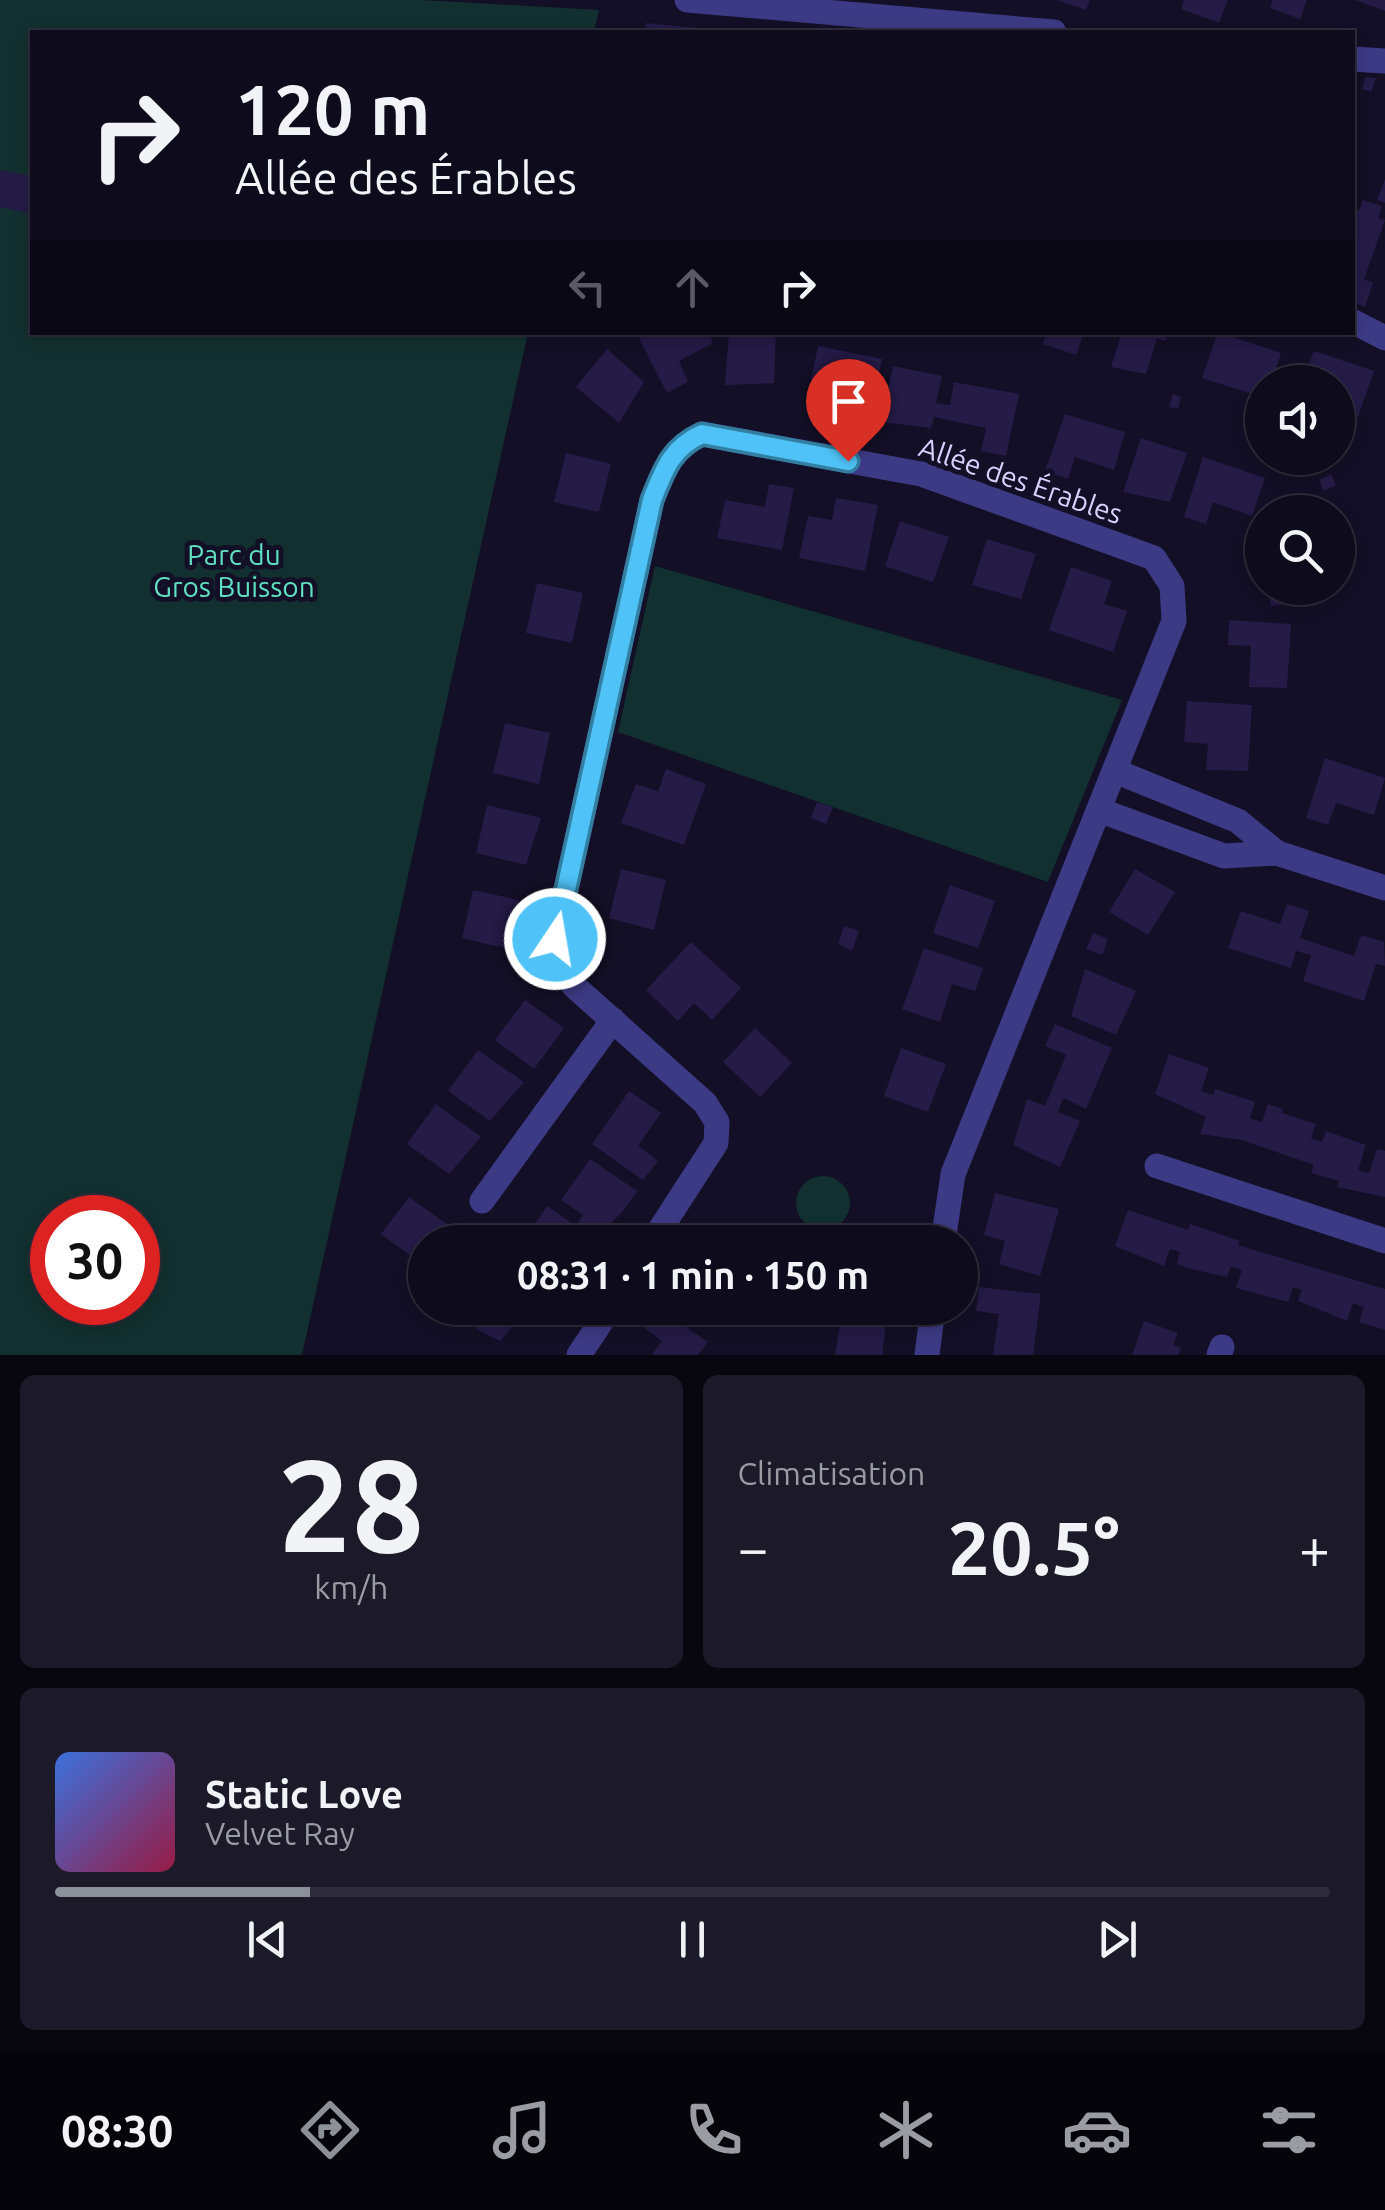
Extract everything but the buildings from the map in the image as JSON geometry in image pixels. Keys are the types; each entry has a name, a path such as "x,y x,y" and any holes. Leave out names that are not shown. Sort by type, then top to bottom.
{"street":[{"path":"687,0 768,13 1024,30"},
{"path":"1355,59 1385,62"},
{"path":"1355,323 1385,338"},
{"name":"Allée des Érables","path":"663,1225 716,1144 716,1122 705,1103 574,986 560,963 555,939 652,500 666,463 682,443 702,434 922,474 1154,558 1172,586 1174,621 953,1174 946,1225"},
{"path":"1115,771 1238,821 1277,853"},
{"path":"1100,810 1224,856 1277,853 1385,888"},
{"path":"482,1201 612,1020"},
{"path":"1157,1166 1385,1241"},
{"path":"580,1355 599,1325"},
{"path":"926,1355 931,1325"}],"green space":[{"name":"Parc du Gros Buisson","path":"0,0 422,0 599,10 594,30 30,30 30,335 528,335 302,1355 0,1355"},
{"path":"655,566 1122,700 1048,882 618,732"},
{"path":"813,1178 833,1178 848,1193 848,1213 838,1225 808,1225 798,1213 798,1193"}],"route":[{"path":"555,939 652,500 666,463 682,443 702,434 848,461"}]}
